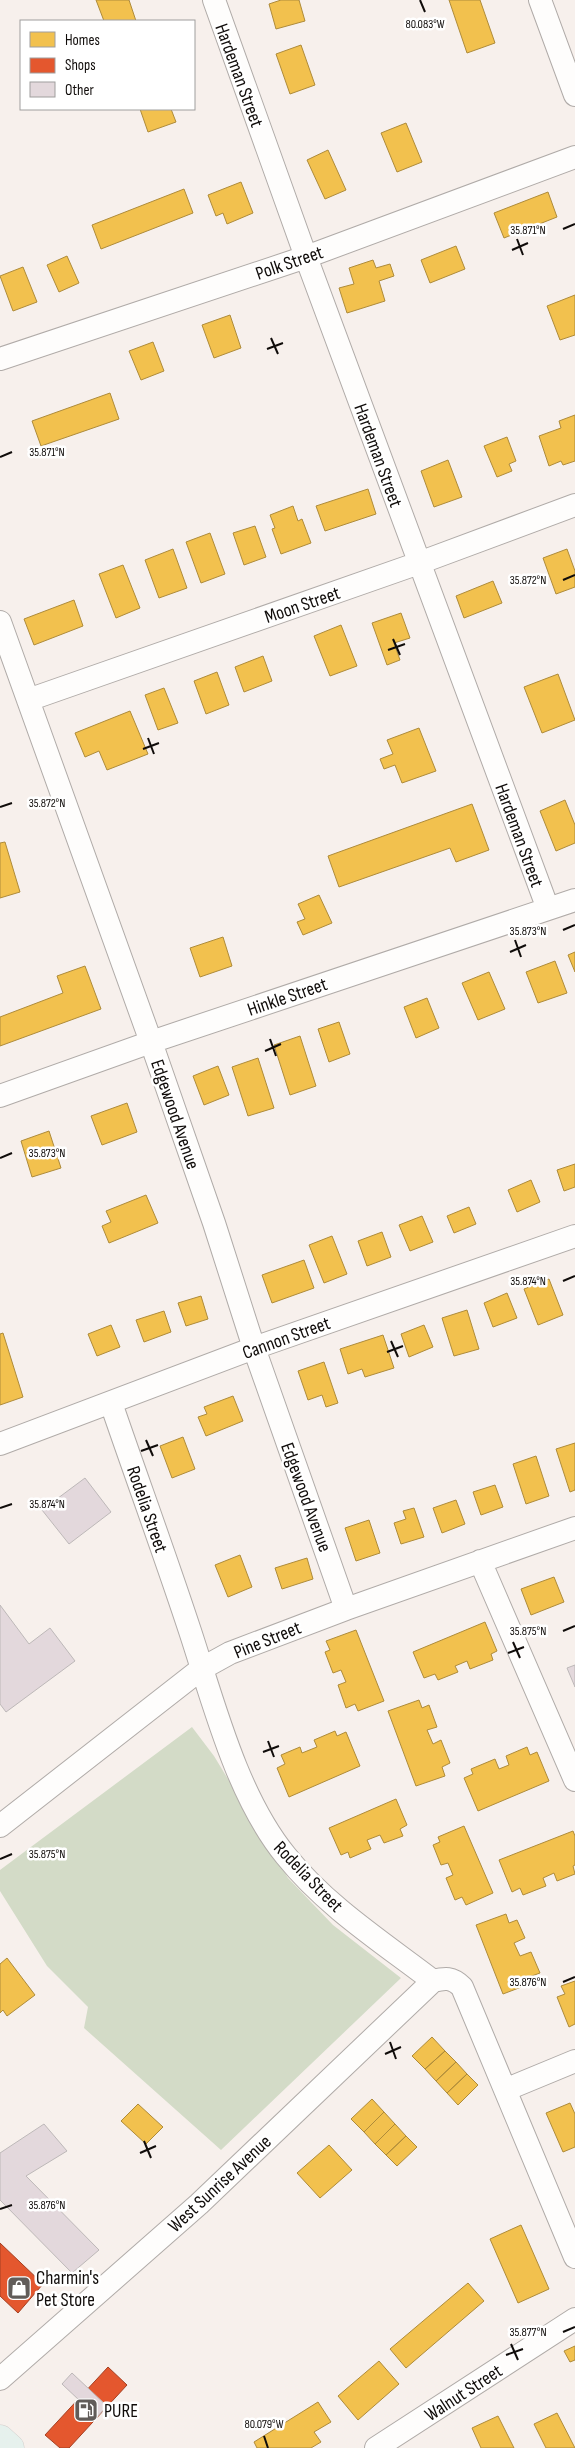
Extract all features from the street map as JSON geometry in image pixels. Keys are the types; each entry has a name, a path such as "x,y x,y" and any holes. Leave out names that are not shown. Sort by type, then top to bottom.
{"main road":[{"path":"0,2439 10,2448"}],"street":[{"name":"Hardeman Street","path":"214,0 306,257 548,909"},
{"path":"540,0 575,96"},
{"name":"Polk Street","path":"0,359 306,257 575,157"},
{"name":"Moon Street","path":"28,700 419,563 575,505"},
{"name":"Edgewood Avenue","path":"0,622 151,1042 214,1223 254,1348 346,1608"},
{"name":"Hinkle Street","path":"0,1096 151,1042 575,900"},
{"name":"Cannon Street","path":"0,1444 254,1348 575,1236"},
{"name":"Rodelia Street","path":"111,1402 191,1632 201,1670 216,1713 254,1804 267,1830 286,1857 328,1901 433,1981"},
{"name":"Pine Street","path":"0,1826 201,1670 230,1653 346,1608 575,1528"},
{"path":"480,1561 575,1780"},
{"path":"433,1981 445,1978 455,1980 462,1987 575,2257"},
{"name":"West Sunrise Avenue","path":"0,2379 199,2204 433,1981"},
{"path":"505,2090 575,2060"},
{"name":"Walnut Street","path":"376,2448 575,2319"}],"green space":[{"path":"192,1727 214,1756 288,1878 333,1925 401,1978 221,2150 84,2028 88,2007 47,1966 0,1891 0,1870"}],"building: Homes":[{"path":"96,0 129,0 136,20 104,20"},
{"path":"281,0 299,0 305,21 276,29 269,4"},
{"path":"449,0 480,0 495,43 467,53"},
{"path":"301,45 315,85 290,94 276,54"},
{"path":"140,110 171,110 176,122 148,132"},
{"path":"406,123 422,162 397,172 381,133"},
{"path":"328,150 346,190 325,199 307,160"},
{"path":"241,182 253,213 227,224 223,213 216,216 208,195"},
{"path":"184,189 193,213 101,249 92,225"},
{"path":"548,192 557,217 504,238 494,213"},
{"path":"456,246 465,269 430,283 421,260"},
{"path":"67,256 79,283 59,292 47,265"},
{"path":"373,260 376,268 390,264 394,276 379,281 385,301 347,313 339,288 354,284 349,268"},
{"path":"23,267 37,302 13,311 0,276"},
{"path":"575,295 575,335 560,340 547,306"},
{"path":"230,315 241,348 214,358 202,325"},
{"path":"153,342 164,371 141,380 129,351"},
{"path":"110,393 119,419 41,446 32,421"},
{"path":"575,415 575,461 563,465 561,461 549,466 539,436 561,428 559,421"},
{"path":"507,437 516,461 509,464 512,471 497,477 484,446"},
{"path":"448,460 462,497 434,507 421,471"},
{"path":"368,489 376,514 325,531 316,506"},
{"path":"293,506 298,521 302,519 311,543 281,554 272,529 275,528 270,515"},
{"path":"255,526 266,557 244,565 233,533"},
{"path":"210,533 225,574 201,583 186,542"},
{"path":"173,549 187,588 159,598 145,560"},
{"path":"567,549 575,571 575,587 556,594 543,558"},
{"path":"123,565 140,608 116,618 99,574"},
{"path":"493,581 502,603 464,618 456,596"},
{"path":"74,600 83,626 34,645 24,619"},
{"path":"401,613 410,638 394,643 400,660 387,665 372,623"},
{"path":"341,625 357,666 330,676 314,636"},
{"path":"263,656 272,681 244,692 235,667"},
{"path":"217,672 229,705 206,714 194,681"},
{"path":"558,674 575,720 542,733 524,687"},
{"path":"164,688 178,723 158,730 145,695"},
{"path":"130,711 148,754 107,770 99,751 85,757 75,733"},
{"path":"419,728 436,771 402,783 395,765 384,769 380,759 393,754 387,740"},
{"path":"565,800 575,825 575,843 556,851 540,811"},
{"path":"472,804 489,850 456,862 450,848 339,887 328,856"},
{"path":"5,842 20,892 0,898 0,843"},
{"path":"319,895 332,923 303,935 297,922 305,919 298,904"},
{"path":"223,937 232,966 200,977 190,948"},
{"path":"575,952 575,972 568,955"},
{"path":"555,961 567,993 538,1003 526,972"},
{"path":"85,966 101,1009 0,1046 0,1017 63,993 57,976"},
{"path":"489,972 505,1009 478,1020 462,983"},
{"path":"427,998 439,1028 416,1038 404,1007"},
{"path":"339,1022 350,1054 329,1062 318,1029"},
{"path":"300,1036 316,1086 290,1095 274,1045"},
{"path":"258,1058 274,1108 248,1116 232,1067"},
{"path":"218,1066 229,1095 204,1105 193,1076"},
{"path":"127,1103 137,1132 102,1145 91,1116"},
{"path":"49,1131 61,1168 32,1177 21,1141"},
{"path":"575,1164 575,1187 564,1191 557,1170"},
{"path":"531,1180 540,1202 517,1212 508,1190"},
{"path":"146,1195 158,1223 109,1243 102,1226 111,1222 106,1211"},
{"path":"469,1207 476,1224 454,1233 447,1216"},
{"path":"422,1216 433,1242 410,1251 399,1225"},
{"path":"382,1232 391,1257 367,1266 358,1241"},
{"path":"332,1236 347,1274 324,1283 309,1245"},
{"path":"304,1260 314,1288 272,1303 262,1275"},
{"path":"549,1279 563,1315 538,1325 524,1289"},
{"path":"507,1293 517,1318 493,1327 484,1303"},
{"path":"201,1296 208,1319 186,1326 178,1303"},
{"path":"467,1310 479,1349 454,1356 442,1318"},
{"path":"164,1311 171,1332 144,1342 136,1320"},
{"path":"111,1325 120,1347 97,1356 88,1334"},
{"path":"424,1325 433,1347 409,1357 401,1334"},
{"path":"3,1333 23,1397 0,1405 0,1334"},
{"path":"383,1335 394,1368 365,1377 362,1369 348,1374 340,1349"},
{"path":"324,1362 338,1403 326,1407 322,1395 308,1400 298,1371"},
{"path":"233,1396 243,1421 206,1436 198,1417 207,1414 204,1407"},
{"path":"183,1437 195,1469 172,1478 160,1446"},
{"path":"575,1443 575,1490 570,1492 556,1449"},
{"path":"536,1456 549,1496 526,1504 513,1464"},
{"path":"495,1485 503,1507 481,1515 473,1492"},
{"path":"456,1500 465,1524 442,1533 433,1508"},
{"path":"414,1508 424,1537 401,1544 394,1523 406,1519 403,1511"},
{"path":"369,1520 380,1553 356,1561 345,1528"},
{"path":"240,1555 252,1587 228,1597 215,1565"},
{"path":"307,1558 313,1579 282,1589 275,1568"},
{"path":"554,1577 564,1602 531,1615 521,1589"},
{"path":"485,1622 497,1651 491,1654 493,1660 470,1669 467,1661 455,1666 458,1672 438,1680 435,1674 424,1678 413,1652"},
{"path":"356,1630 384,1701 358,1711 355,1704 346,1708 338,1685 346,1682 341,1670 333,1673 325,1652 330,1650 326,1641"},
{"path":"419,1700 422,1708 429,1705 437,1727 427,1730 433,1744 441,1740 450,1763 442,1767 445,1776 416,1786 388,1711"},
{"path":"335,1731 337,1736 346,1732 360,1766 289,1797 277,1768 285,1764 281,1755 300,1747 302,1753 317,1747 314,1740"},
{"path":"527,1747 530,1755 537,1752 549,1781 478,1811 464,1778 473,1774 471,1769 495,1759 499,1769 509,1765 506,1756"},
{"path":"396,1799 407,1825 400,1829 403,1836 384,1843 380,1835 367,1840 371,1849 350,1858 348,1852 341,1855 329,1828"},
{"path":"464,1826 493,1893 466,1905 462,1897 455,1900 446,1878 453,1875 448,1863 441,1865 433,1845 440,1842 438,1837"},
{"path":"573,1831 575,1836 575,1865 573,1866 575,1874 557,1881 554,1873 543,1878 546,1886 523,1895 520,1888 512,1892 499,1860"},
{"path":"506,1914 509,1923 517,1920 525,1938 514,1943 520,1956 531,1952 540,1973 529,1977 532,1983 503,1994 476,1925"},
{"path":"7,1958 35,1995 7,2016 3,2010 0,2013 0,1964"},
{"path":"575,1981 575,2024 569,2027 557,1997 565,1994 561,1986"},
{"path":"432,2037 445,2051 425,2069 412,2056"},
{"path":"445,2051 456,2062 436,2081 425,2069"},
{"path":"456,2062 467,2074 447,2093 436,2081"},
{"path":"467,2074 478,2085 458,2105 447,2093"},
{"path":"372,2099 384,2112 364,2132 351,2119"},
{"path":"570,2103 575,2114 575,2147 563,2152 546,2113"},
{"path":"138,2104 163,2127 146,2144 121,2121"},
{"path":"384,2112 395,2124 375,2144 364,2132"},
{"path":"395,2124 406,2136 386,2155 375,2144"},
{"path":"406,2136 417,2147 397,2166 386,2155"},
{"path":"329,2145 352,2170 320,2198 297,2173"},
{"path":"521,2225 549,2289 518,2303 490,2239"},
{"path":"468,2283 484,2301 406,2368 390,2349"},
{"path":"575,2346 575,2360 570,2362 564,2351"},
{"path":"379,2361 399,2384 358,2420 338,2396"},
{"path":"318,2402 331,2422 314,2432 321,2442 311,2448 257,2448 254,2442"},
{"path":"557,2413 575,2448 546,2448 534,2424"},
{"path":"498,2416 514,2448 481,2448 472,2428"}],"building: Shops":[{"path":"0,2243 43,2284 18,2313 0,2296"},
{"name":"PURE","path":"108,2367 127,2385 69,2448 60,2448 45,2435"}],"building: Other":[{"path":"85,1478 111,1512 69,1544 42,1510"},
{"path":"0,1605 29,1644 50,1628 75,1661 6,1712 0,1704"},
{"path":"575,1665 575,1687 567,1668"},
{"path":"44,2124 67,2151 26,2176 99,2250 72,2273 0,2200 0,2153"},
{"path":"72,2373 107,2406 97,2417 62,2384"}],"place":[{"name":"Charmin's Pet Store","path":"19,2288"},
{"name":"PURE","path":"86,2410"}]}
